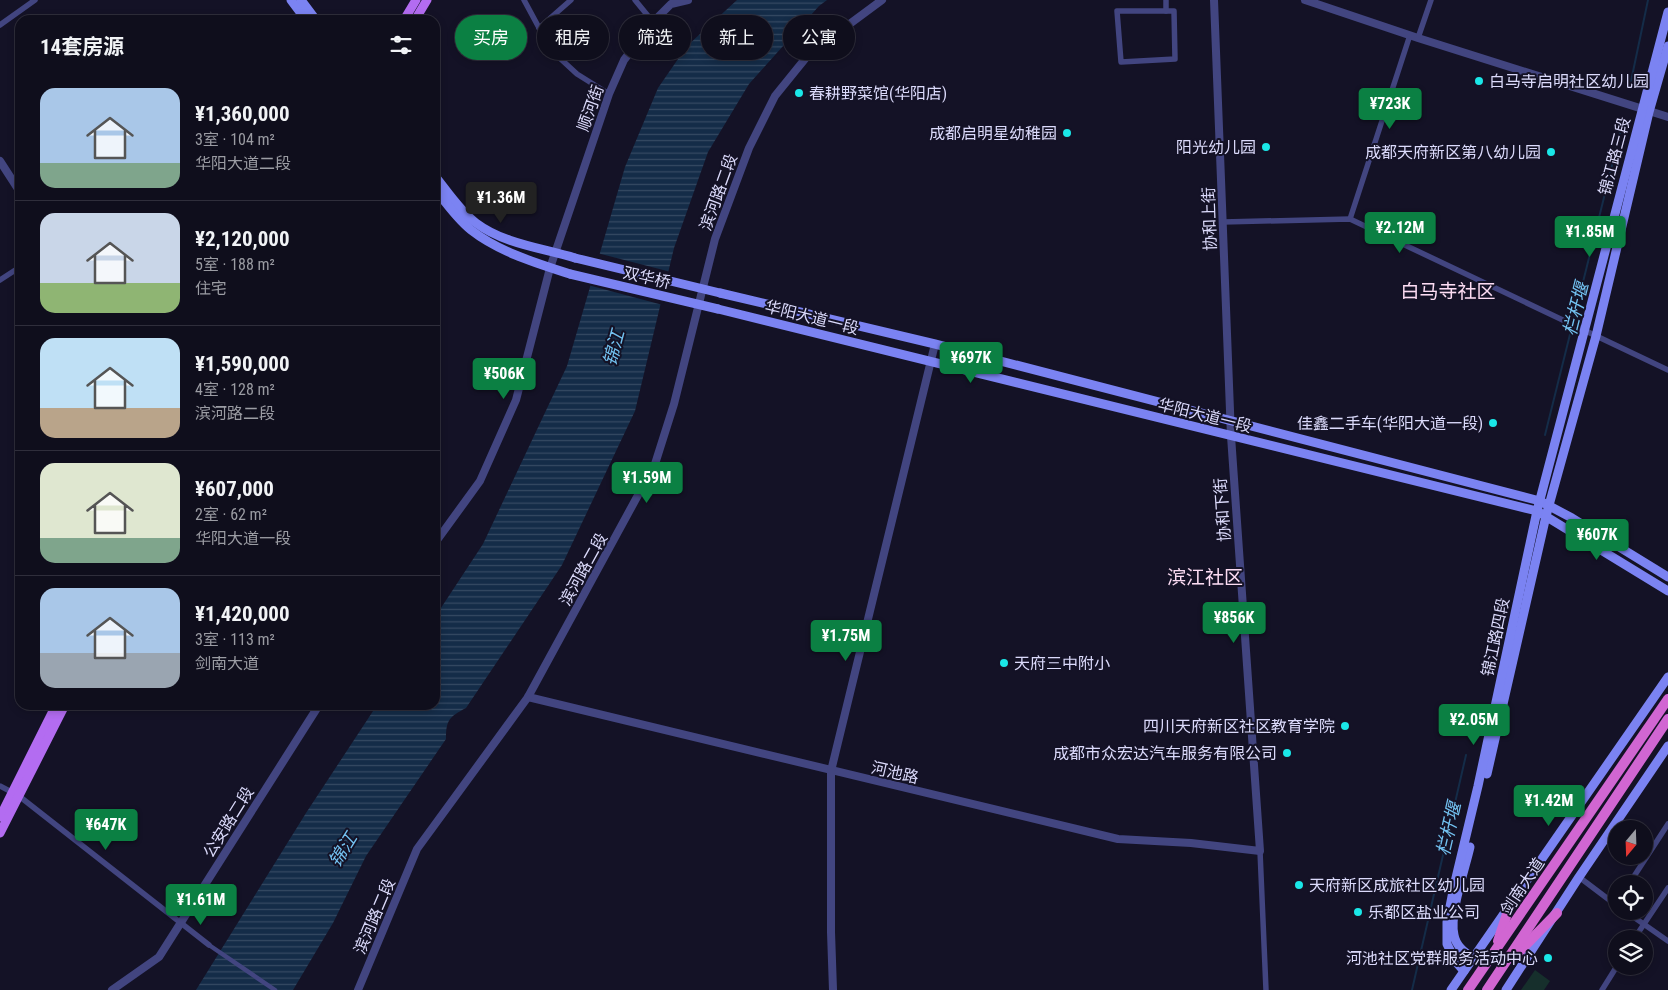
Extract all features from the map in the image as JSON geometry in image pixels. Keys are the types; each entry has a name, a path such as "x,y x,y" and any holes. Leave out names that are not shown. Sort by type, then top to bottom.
{"highway":[{"name":"剑南大道","path":"1468,990 1668,699"},
{"name":"剑南大道","path":"1487,990 1668,719"},
{"path":"1494,954 1511,902"},
{"path":"1499,972 1557,913"}],"main road":[{"path":"291,0 302,15"},
{"path":"301,0 312,15"},
{"path":"407,15 416,0"},
{"path":"418,15 426,0"},
{"name":"锦江路三段","path":"1542,513 1596,336 1668,12"},
{"name":"锦江路三段","path":"1545,503 1580,328 1645,110 1668,46"},
{"name":"华阳大道一段","path":"440,182 476,223 503,238 575,258 935,344 1545,503 1668,577"},
{"name":"双华桥","path":"440,195 470,230 501,248 570,274 718,309"},
{"name":"华阳大道一段","path":"718,309 1542,513 1667,593"},
{"name":"锦江路四段","path":"1473,958 1461,949 1454,935 1453,919 1542,513"},
{"name":"锦江路四段","path":"1464,971 1456,962 1447,944 1447,922 1542,513"},
{"path":"1451,990 1668,678"},
{"path":"0,833 54,710"},
{"path":"0,817 16,794 62,710"},
{"path":"1506,990 1579,877 1668,746"}],"street":[{"path":"0,24 35,0"},
{"path":"524,0 537,24"},
{"path":"554,15 571,0"},
{"path":"635,0 647,15"},
{"name":"顺河街","path":"660,15 671,4 688,0"},
{"name":"滨河路二段","path":"358,990 417,849 528,697 655,464 674,404 716,239 749,148 775,96 809,54 882,0"},
{"path":"1166,0 1166,10"},
{"name":"协和上街","path":"1214,0 1231,436"},
{"path":"1305,0 1418,38 1668,117"},
{"path":"1418,38 1431,0"},
{"path":"1166,10 1174,11 1174,59 1121,62 1117,11 1166,10"},
{"path":"1350,219 1410,35"},
{"path":"562,60 577,74 609,94"},
{"name":"顺河街","path":"556,252 609,94 624,60"},
{"path":"0,161 15,184"},
{"path":"1223,222 1350,219 1668,370"},
{"path":"440,536 480,481 516,400 550,268 556,252"},
{"path":"0,280 15,270"},
{"path":"833,990 831,771 935,344"},
{"name":"协和下街","path":"1231,436 1260,851"},
{"name":"河池路","path":"528,697 1118,839 1191,843 1260,851"},
{"name":"公安路二段","path":"112,990 159,957 316,710"},
{"path":"0,786 16,794 180,923 274,990"},
{"path":"1635,875 1668,824"},
{"path":"1260,851 1266,990"},
{"path":"1579,877 1608,898"},
{"path":"1640,930 1668,888"},
{"path":"1638,920 1668,941"},
{"path":"1602,990 1611,975"}],"green space":[{"path":"1535,970 1550,981 1544,990 1521,990"}],"water":[{"path":"737,0 827,0 811,15 783,15 783,46 773,57 773,15 721,15"},
{"name":"锦江","path":"701,33 701,60 771,60 749,84 708,152 674,248 635,411 562,565 466,708 452,717 448,723 446,739 366,856 333,923 293,990 196,990 306,813 374,710 440,710 440,609 483,544 567,366 625,167 658,88 677,60 691,60 691,42"}],"pier":[{"path":"597,253 671,272 663,305 588,285"}],"waterway":[{"name":"栏杆堰","path":"1630,86 1648,0"},
{"name":"栏杆堰","path":"1545,435 1622,125"},
{"name":"栏杆堰","path":"1412,990 1466,755"}],"place":[{"name":"白马寺启明社区幼儿园","path":"1479,81"},
{"name":"春耕野菜馆(华阳店)","path":"799,93"},
{"name":"成都启明星幼稚园","path":"1067,133"},
{"name":"阳光幼儿园","path":"1266,147"},
{"name":"成都天府新区第八幼儿园","path":"1551,152"},
{"name":"佳鑫二手车(华阳大道一段)","path":"1493,423"},
{"name":"天府三中附小","path":"1004,663"},
{"name":"四川天府新区社区教育学院","path":"1345,726"},
{"name":"成都市众宏达汽车服务有限公司","path":"1287,753"},
{"name":"天府新区成旅社区幼儿园","path":"1299,885"},
{"name":"乐都区盐业公司","path":"1358,912"},
{"name":"河池社区党群服务活动中心","path":"1548,958"}],"district":[{"name":"白马寺社区","path":"1448,291"},
{"name":"滨江社区","path":"1205,577"}]}
